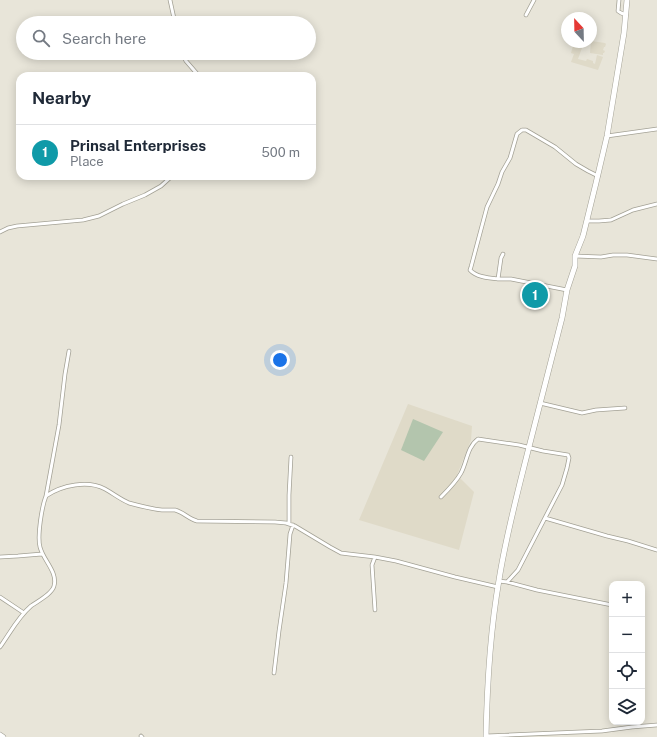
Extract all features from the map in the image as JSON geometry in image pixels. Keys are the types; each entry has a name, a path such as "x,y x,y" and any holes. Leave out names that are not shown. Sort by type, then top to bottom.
{"highway":[{"path":"486,736 490,641 499,581 511,519 562,318 567,290 575,266 575,256 583,236 607,136 628,0"}],"street":[{"path":"170,0 173,16"},
{"path":"526,15 534,0"},
{"path":"619,0 618,11 626,15"},
{"path":"186,60 196,72"},
{"path":"607,136 657,129"},
{"path":"567,290 511,279 488,278 473,273 470,270 487,207 502,172 510,158 517,134 522,130 526,130 555,147 576,164 598,176"},
{"path":"0,232 12,226 93,218 146,195 168,180"},
{"path":"587,220 611,220 633,210 657,204"},
{"path":"498,279 503,254"},
{"path":"575,256 601,257 622,255 657,259"},
{"path":"0,647 24,612 48,594 53,589 54,585 53,572 42,554 40,547 39,532 61,410 69,351"},
{"path":"540,402 582,413 596,410 625,408"},
{"path":"440,497 461,473 469,451 474,442 478,439 529,447 567,455 569,457 563,480 545,518 518,570 507,582"},
{"path":"274,673 286,583 291,524 289,495 291,457"},
{"path":"46,496 55,490 66,487 93,485 105,489 121,500 152,508 176,511 190,519 197,521 275,522 291,524 341,553 396,561 498,587"},
{"path":"545,518 657,550"},
{"path":"0,557 42,554"},
{"path":"375,557 372,565 375,610"},
{"path":"499,581 609,604"},
{"path":"0,597 24,612"},
{"path":"486,736 602,731 657,725"}],"shaded area":[{"path":"597,42 606,44 603,50 605,51 603,55 590,53 590,48 597,48"},
{"path":"572,48 582,48 578,59 586,61 587,59 593,61 595,64 597,55 603,57 598,70 571,62 574,54 571,53"},
{"path":"408,404 472,426 471,440 457,475 474,492 459,550 359,520"}],"green space":[{"path":"413,419 443,432 424,461 401,450"}],"place":[{"name":"Prinsal Enterprises","path":"535,295"}]}
